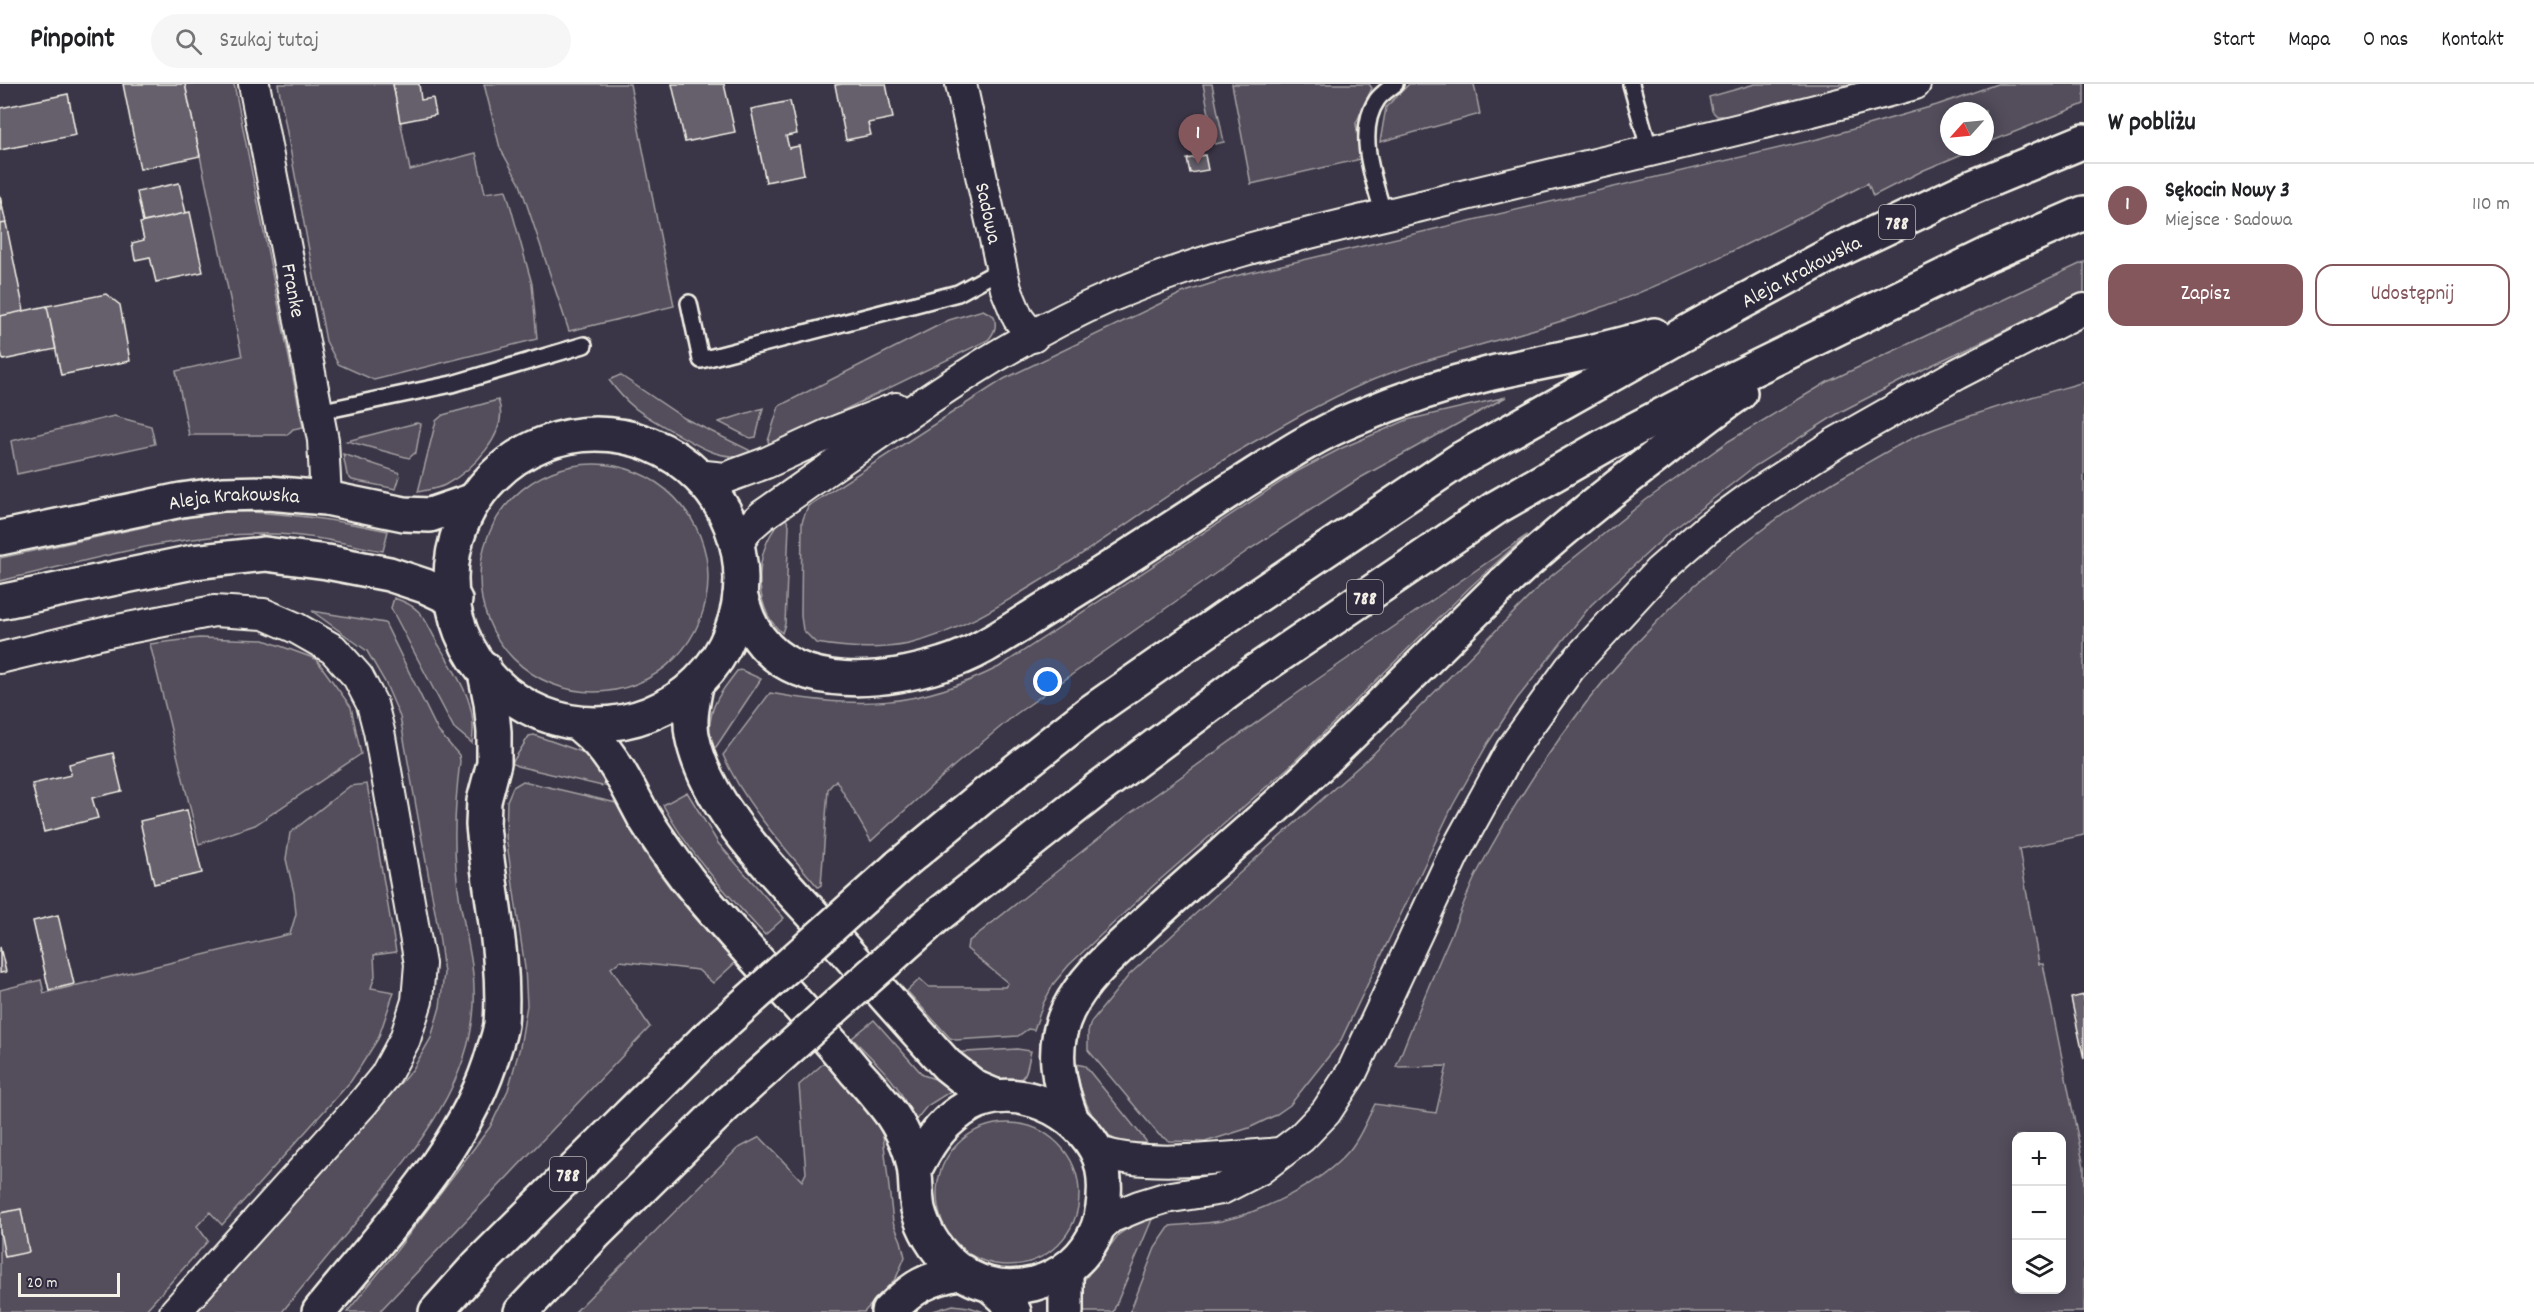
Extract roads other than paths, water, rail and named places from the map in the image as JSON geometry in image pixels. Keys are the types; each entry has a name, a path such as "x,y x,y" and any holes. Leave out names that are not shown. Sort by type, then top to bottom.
{"main road":[{"name":"Aleja Krakowska","path":"1716,316 1837,250 1963,191 2084,141"},
{"name":"788","path":"521,1312 597,1232 728,1102 937,916 1099,788 1244,680 1497,507 1617,439 1828,332 1987,255 2084,213"},
{"path":"319,1312 430,1174 455,1137 488,1075 501,1026 502,971 483,825 484,801 494,763 491,702 483,668 462,624 454,600 452,573 453,547 468,502 484,482 503,466 532,448 559,437 592,433 622,436 650,444 677,458 716,501 728,524 736,547 740,595 748,621 760,640 781,659 806,672 836,678 871,678 945,664 988,644 1302,444 1353,419 1428,390 1490,374 1604,350 1716,316"},
{"name":"788","path":"436,1312 478,1265 557,1185 705,1040 899,866 1089,713 1461,459 1716,316"},
{"path":"1072,1120 1063,1096 1057,1065 1058,1046 1067,1012 1076,995 1095,971 1179,891 1280,802 1385,702 1504,583 1577,517 1728,401 1828,332"},
{"name":"Aleja Krakowska","path":"0,538 181,500 223,494 268,493 326,498 404,514 430,515 468,502"},
{"path":"0,602 193,562 265,554 327,562 389,574 425,586 454,600"},
{"path":"483,668 508,694 531,711 557,722 582,727 638,721 676,702 696,686 723,650 733,627 740,595"},
{"path":"696,686 691,714 692,735 700,761 729,816 759,854 947,1065 976,1088 995,1096"},
{"path":"582,727 599,741 645,818 688,879 835,1046 892,1116 908,1144 915,1169 918,1208 925,1229 936,1248 951,1265 1005,1298 1014,1312"},
{"path":"888,1312 912,1289 940,1277 977,1279 1019,1288 1048,1280 1066,1269 1090,1243 1098,1229 1104,1205 1104,1180 1097,1151 1085,1133 1072,1120 1037,1101 1012,1096 995,1096 973,1104 947,1122 936,1133 915,1169"},
{"path":"1066,1269 1066,1312"}],"street":[{"name":"Franke","path":"254,84 323,440 326,498"},
{"name":"Sadowa","path":"961,84 1006,289 1017,318 1033,337"},
{"path":"736,547 748,528 763,515 936,393 1075,313 1156,278 1255,246 1650,152 1915,84"},
{"path":"1098,1229 1110,1218 1138,1206 1165,1198 1222,1189 1259,1170 1301,1138 1326,1112 1352,1072 1454,854 1511,750 1570,668 1659,571 1707,529 1748,499 1837,442 1957,374 2084,309"},
{"path":"695,476 724,478 936,393"},
{"path":"0,658 108,632 214,611 264,614 296,628 333,649 358,677 372,704 420,964 417,1001 405,1039 384,1076 363,1103 175,1312"},
{"path":"1097,1151 1112,1157 1133,1160 1219,1158 1280,1153"}],"lane":[{"path":"1384,215 1366,147 1369,122 1377,100 1395,84"},
{"path":"1631,84 1650,152"},
{"path":"689,303 701,360 958,293 1002,269"},
{"path":"318,412 452,384 584,345"}],"place":[{"name":"Sękocin Nowy 3","path":"1198,164"}]}
